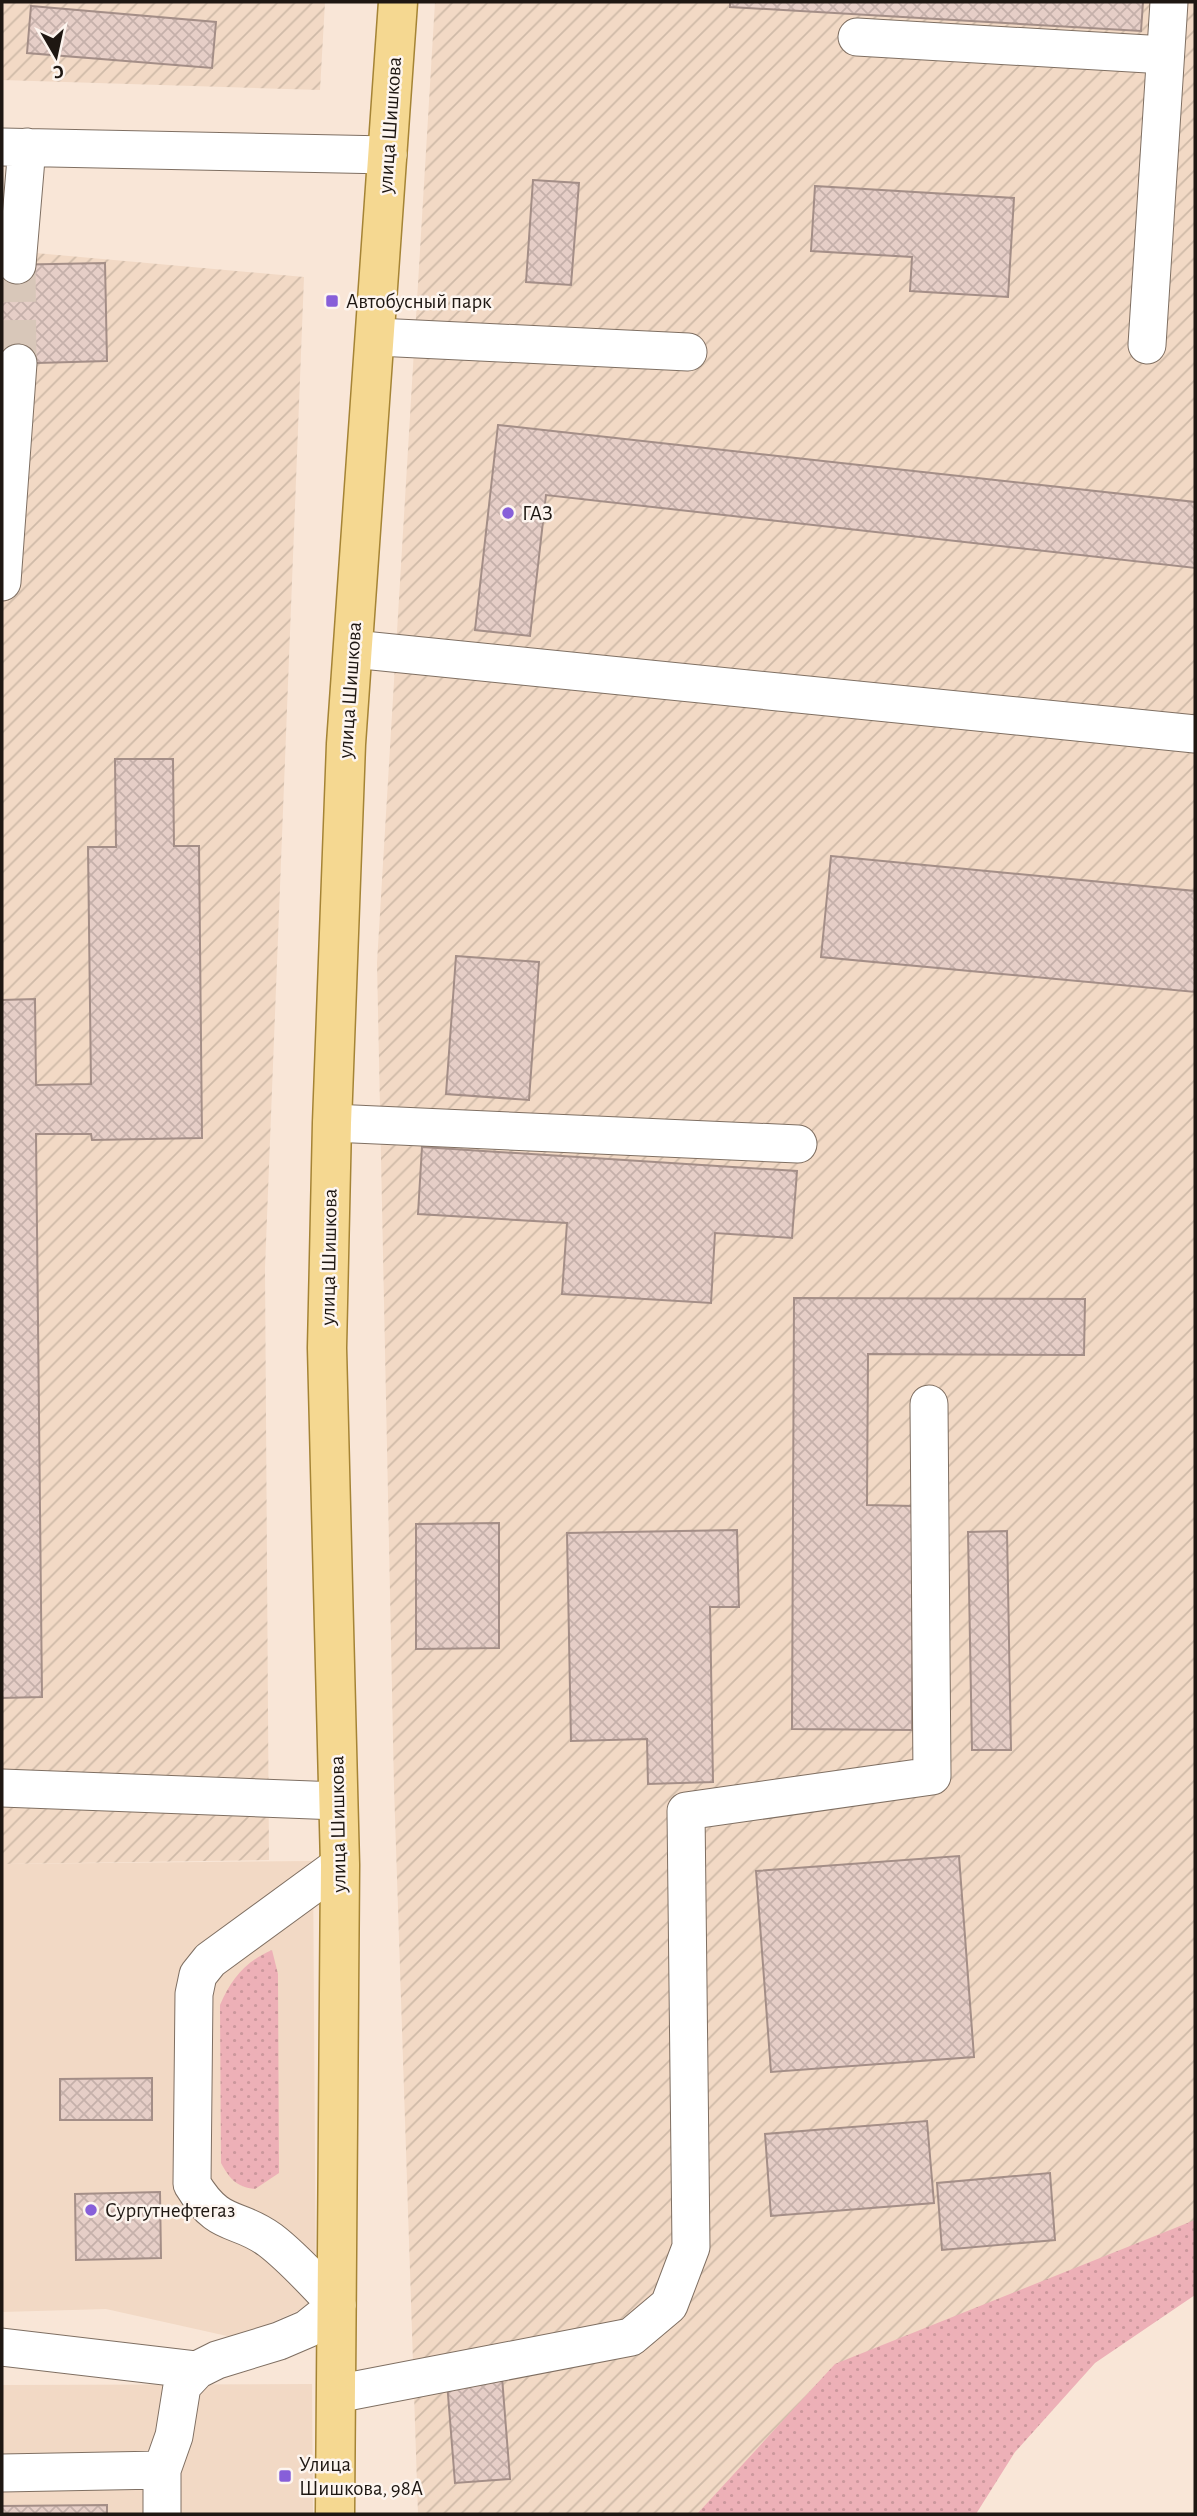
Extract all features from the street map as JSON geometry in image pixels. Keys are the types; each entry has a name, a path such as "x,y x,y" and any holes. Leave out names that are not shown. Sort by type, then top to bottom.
{"main road":[{"name":"улица Шишкова","path":"335,2514 340,1865 327,1349 332,1123 341,835 398,2"}],"lane":[{"path":"1147,345 1169,2"},
{"path":"857,37 1166,55"},
{"path":"17,265 14,147 388,155"},
{"path":"377,337 688,352"},
{"path":"2,582 18,363"},
{"path":"353,649 1195,734"},
{"path":"332,1123 798,1144"},
{"path":"336,2394 631,2337 669,2305 691,2247 686,1811 932,1776 929,1404"},
{"path":"2,1788 338,1801"},
{"path":"162,2514 162,2470 174,2436 182,2386 197,2370 217,2360 279,2341 307,2329 337,2305 268,2239 220,2218 203,2202 192,2184 194,1994 198,1975 210,1960 340,1865"},
{"path":"2,2347 197,2370"},
{"path":"2,2473 162,2470"}],"shaded area":[{"path":"2,2 325,2 320,90 2,80"},
{"path":"435,2 1195,2 1195,2245 835,2514 418,2514 394,1787 377,963"},
{"path":"2,250 304,277 265,1268 269,1860 2,1864"},
{"path":"313,1861 316,2303 236,2338 106,2309 2,2312 2,1864"},
{"path":"272,1950 278,1974 279,2173 255,2189 234,2181 221,2163 220,2005 240,1972"},
{"path":"1195,2220 1195,2295 1095,2363 1015,2452 976,2514 697,2514 835,2364"},
{"path":"312,2384 313,2514 2,2514 2,2385"}],"building":[{"path":"730,2 1143,2 1141,31 730,7"},
{"path":"31,6 216,22 212,68 27,53"},
{"path":"533,180 579,183 571,285 526,282"},
{"path":"815,186 1014,198 1008,297 910,291 912,257 811,251"},
{"path":"105,263 107,361 2,364 2,265"},
{"path":"498,425 1195,502 1195,568 546,495 530,636 475,630"},
{"path":"115,759 173,759 174,846 199,846 202,1138 92,1140 91,1134 36,1134 42,1697 2,1698 2,1000 35,999 36,1085 91,1084 88,847 116,847"},
{"path":"831,856 1195,891 1195,992 821,957"},
{"path":"456,956 539,962 529,1100 446,1094"},
{"path":"422,1147 797,1171 792,1238 715,1233 711,1303 562,1294 567,1223 418,1214"},
{"path":"794,1298 1085,1299 1084,1355 868,1354 867,1505 913,1506 912,1730 792,1729"},
{"path":"499,1523 499,1648 416,1649 416,1524"},
{"path":"737,1530 739,1607 710,1607 713,1782 648,1784 647,1739 571,1741 567,1533"},
{"path":"1007,1531 1011,1750 972,1750 968,1532"},
{"path":"959,1856 974,2057 771,2072 756,1871"},
{"path":"152,2078 152,2120 60,2120 60,2079"},
{"path":"927,2121 934,2203 771,2216 765,2134"},
{"path":"1050,2173 1055,2240 942,2250 937,2183"},
{"path":"160,2192 161,2258 76,2260 75,2194"},
{"path":"502,2377 510,2479 455,2483 447,2382"},
{"path":"107,2505 107,2514 2,2514 2,2506"}],"tunnel":[{"path":"17,265 18,363"}],"place":[{"name":"Автобусный парк","path":"332,301"},
{"name":"ГАЗ","path":"508,513"},
{"name":"Сургутнефтегаз","path":"91,2210"},
{"name":"Улица Шишкова, 98А","path":"285,2476"}]}
